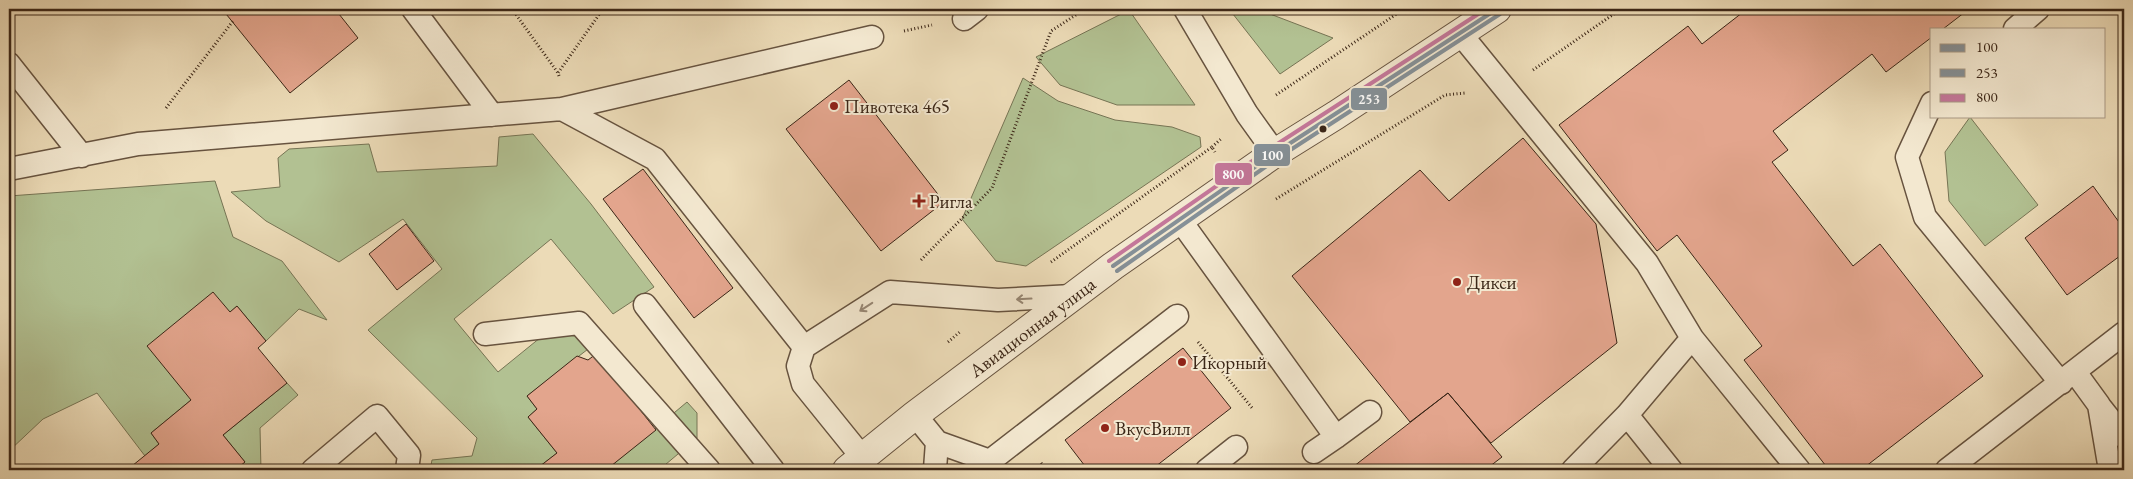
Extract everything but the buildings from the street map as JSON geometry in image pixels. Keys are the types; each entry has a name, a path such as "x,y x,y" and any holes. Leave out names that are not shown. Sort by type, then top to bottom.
{"street":[{"name":"Авиационная улица","path":"855,464 915,415 1072,296 1275,153 1497,9"}],"lane":[{"path":"413,9 492,115"},
{"path":"1185,9 1247,114 1275,153"},
{"path":"2015,28 2038,9"},
{"path":"1460,32 1647,263 1692,338 1799,470"},
{"path":"9,169 138,144 562,109 872,37"},
{"path":"9,64 82,156"},
{"path":"1930,108 1908,157 1925,218 2068,378 2099,405 2124,438"},
{"path":"562,109 655,158 804,347"},
{"path":"1180,220 1336,437"},
{"path":"855,464 804,384 798,366 804,347 890,292 998,300 1072,296"},
{"path":"645,304 773,470"},
{"path":"915,415 937,442 990,461 1170,321"},
{"path":"485,334 578,323 709,470"},
{"path":"1947,470 2124,333"},
{"path":"1573,470 1627,414 1692,338"},
{"path":"2099,405 2110,470"},
{"path":"1314,452 1370,412"},
{"path":"1627,414 1672,470"},
{"path":"312,470 377,416 409,455 407,470"},
{"path":"937,442 935,469 937,470"},
{"path":"1207,470 1236,447"}],"path":[{"path":"512,9 558,73 562,109"},
{"path":"558,73 603,9"},
{"path":"890,292 992,188 1051,31 1085,9"},
{"path":"1212,147 1247,114 1404,9"},
{"path":"872,37 971,14"},
{"path":"138,144 232,21"},
{"path":"1170,321 1188,330 1253,409"}],"green space":[{"path":"1229,9 1257,9 1333,38 1280,74"},
{"path":"1129,10 1195,105 1117,105 1060,85 1036,57"},
{"path":"1023,78 1058,101 1115,120 1172,127 1200,137 1201,147 1026,266 996,261 962,219"},
{"path":"1971,118 2038,205 1985,246 1949,201 1945,152"},
{"path":"533,134 591,204 654,287 613,314 551,239 454,319 498,372 562,320 592,346 527,396 537,409 528,417 557,453 535,470 430,470 432,460 472,456 477,438 368,330 442,269 403,219 339,262 266,221 231,192 280,187 278,158 289,149 369,144 377,172 497,166 499,137"},
{"path":"215,181 233,237 282,261 327,320 299,309 266,341 237,306 230,312 191,400 151,433 159,444 145,456 97,393 43,419 9,451 9,196"},
{"path":"287,383 298,395 260,428 261,470 235,470 245,462 223,435"},
{"path":"687,402 697,413 697,438 659,470 606,470"}],"transit line":[{"name":"800","path":"1109,261 1271,148 1486,9"},
{"name":"100","path":"1113,266 1275,153 1497,9"},
{"name":"253","path":"1117,271 1278,158 1500,14"}],"place":[{"name":"Пивотека 465","path":"834,106"},
{"name":"Ригла","path":"919,201"},
{"name":"Дикси","path":"1457,282"},
{"name":"Икорный","path":"1182,362"},
{"name":"ВкусВилл","path":"1105,428"}]}
